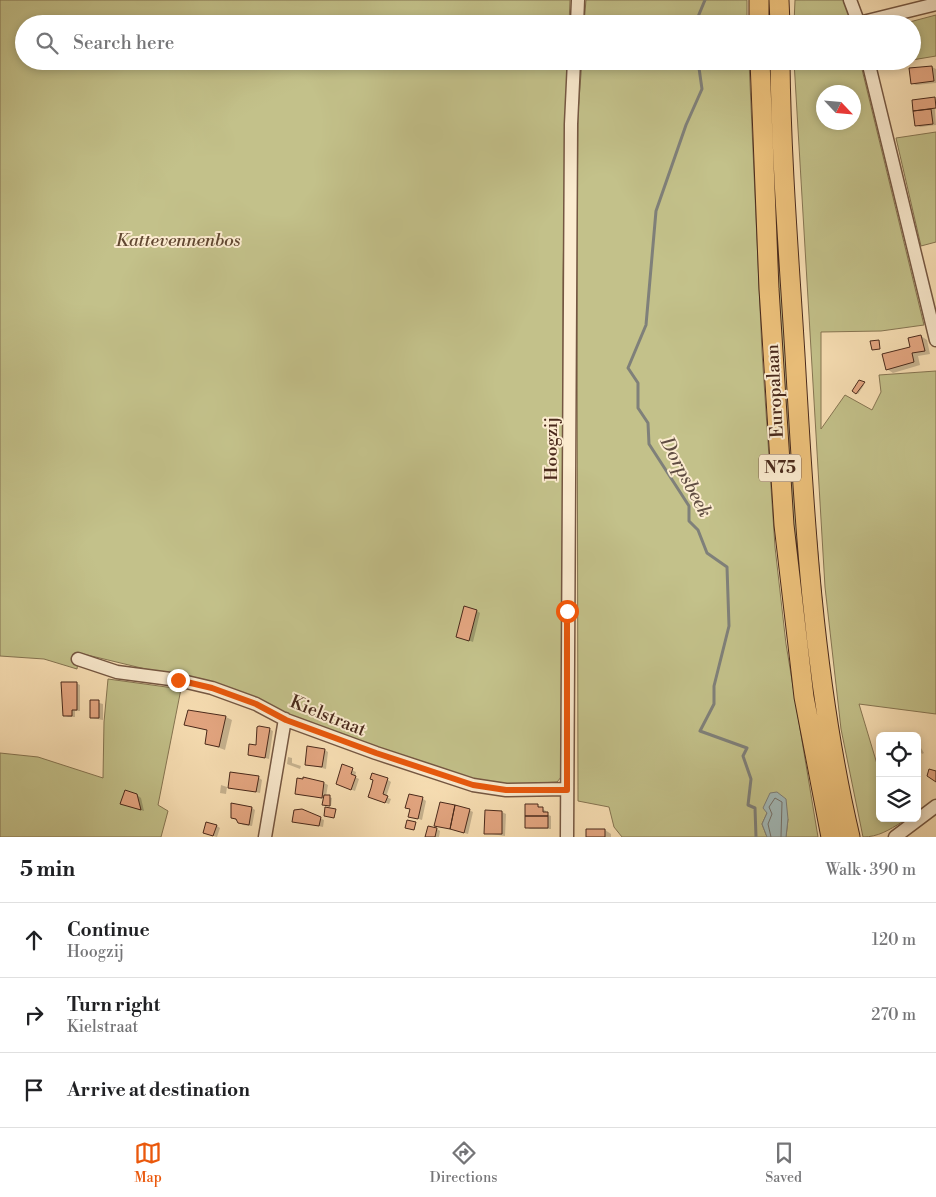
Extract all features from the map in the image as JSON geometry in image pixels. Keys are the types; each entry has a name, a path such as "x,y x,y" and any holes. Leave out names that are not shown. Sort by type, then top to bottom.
{"highway":[{"path":"759,0 759,15"},
{"path":"779,0 780,15"},
{"name":"Europalaan","path":"760,70 769,289 784,525 804,697 830,837"},
{"name":"Europalaan","path":"780,70 781,119 807,543 816,639 828,726 850,837"}],"street":[{"path":"577,15 578,0"},
{"path":"850,0 856,15"},
{"path":"894,15 936,4"},
{"name":"Hoogzij","path":"567,837 571,124 574,70"},
{"path":"870,70 934,319 936,340"},
{"name":"Kielstraat","path":"78,659 117,672 178,680 212,688 256,704 285,719 376,753 473,785 506,790 567,790"},
{"path":"265,837 285,719"},
{"path":"895,837 936,806"}],"green space":[{"name":"Kattevennenbos","path":"0,0 570,0 569,15 15,15 15,70 567,70 563,278 562,776 557,782 503,785 473,781 187,679 79,653 77,669 44,659 0,656"},
{"path":"586,0 747,0 747,15 585,15"},
{"path":"795,0 846,0 849,15 794,15"},
{"path":"936,15 936,56 921,58 921,19"},
{"path":"581,70 749,70 762,352 775,547 786,644 818,837 786,837 788,819 767,813 762,824 767,837 622,837 614,827 609,807 578,801 578,113"},
{"path":"766,70 775,70 843,837 838,837 813,710 788,500"},
{"path":"795,70 862,70 924,325 881,331 821,332 821,429 845,395 872,410 881,392 879,375 936,371 936,714 859,704 876,761 876,822 902,822 874,836 863,837 841,729 825,587"},
{"path":"936,132 936,242 921,246 896,138"},
{"path":"108,679 181,689 158,805 168,811 161,837 0,837 0,753 38,757 103,778 104,722"}],"water":[{"path":"777,792 786,799 788,819 786,837 767,837 762,824 767,813 763,808 770,793"}],"building":[{"path":"932,66 934,81 911,84 909,70 921,70 921,67"},
{"path":"935,97 936,108 913,111 912,100"},
{"path":"931,109 933,124 915,126 913,111"},
{"path":"921,335 925,351 912,353 914,362 886,370 882,354 910,347 908,338"},
{"path":"879,340 880,349 872,350 870,341"},
{"path":"859,380 865,382 856,394 852,391"},
{"path":"464,606 477,610 469,641 456,637"},
{"path":"61,682 77,682 77,710 72,710 72,716 63,716"},
{"path":"90,700 99,700 99,718 90,718"},
{"path":"188,710 226,716 219,747 205,744 207,730 184,725"},
{"path":"257,727 270,728 265,758 248,755 249,744 256,745"},
{"path":"307,746 325,749 322,767 305,765"},
{"path":"342,764 353,768 351,774 356,776 351,790 336,784"},
{"path":"929,769 936,771 936,782 927,776"},
{"path":"230,772 259,776 256,792 228,788"},
{"path":"372,773 388,778 383,794 388,796 385,803 368,797 373,780 370,779"},
{"path":"303,777 324,782 322,798 295,794 297,778 303,779"},
{"path":"125,790 137,794 141,810 120,804"},
{"path":"409,794 423,797 418,819 408,817 410,809 405,808"},
{"path":"324,795 330,795 330,806 322,805"},
{"path":"440,802 455,805 450,829 434,826"},
{"path":"231,803 252,807 249,825 238,823 236,819 231,818"},
{"path":"525,804 538,804 538,807 543,807 543,812 548,812 548,816 525,816"},
{"path":"455,805 470,809 464,833 450,829"},
{"path":"325,807 336,809 334,818 324,816"},
{"path":"302,809 321,817 319,826 292,822 294,810"},
{"path":"485,810 502,811 502,834 484,834"},
{"path":"525,816 548,816 548,828 525,828"},
{"path":"407,820 416,822 414,830 405,828"},
{"path":"206,822 217,825 213,836 203,833"},
{"path":"428,826 437,828 435,837 425,837"},
{"path":"586,829 605,829 605,837 586,837"}],"waterway":[{"name":"Dorpsbeek","path":"699,15 705,0"},
{"name":"Dorpsbeek","path":"699,70 702,89 686,125 656,211 646,325 628,368 638,383 638,408 648,423 649,444 689,506 689,521 698,530 707,553 727,567 729,626 714,686 714,704 700,731 747,748 743,756 751,779 748,805 755,808 756,837"}],"route":[{"path":"178,680 212,688 256,704 286,720 376,753 473,785 506,790 567,790 567,611"}]}
